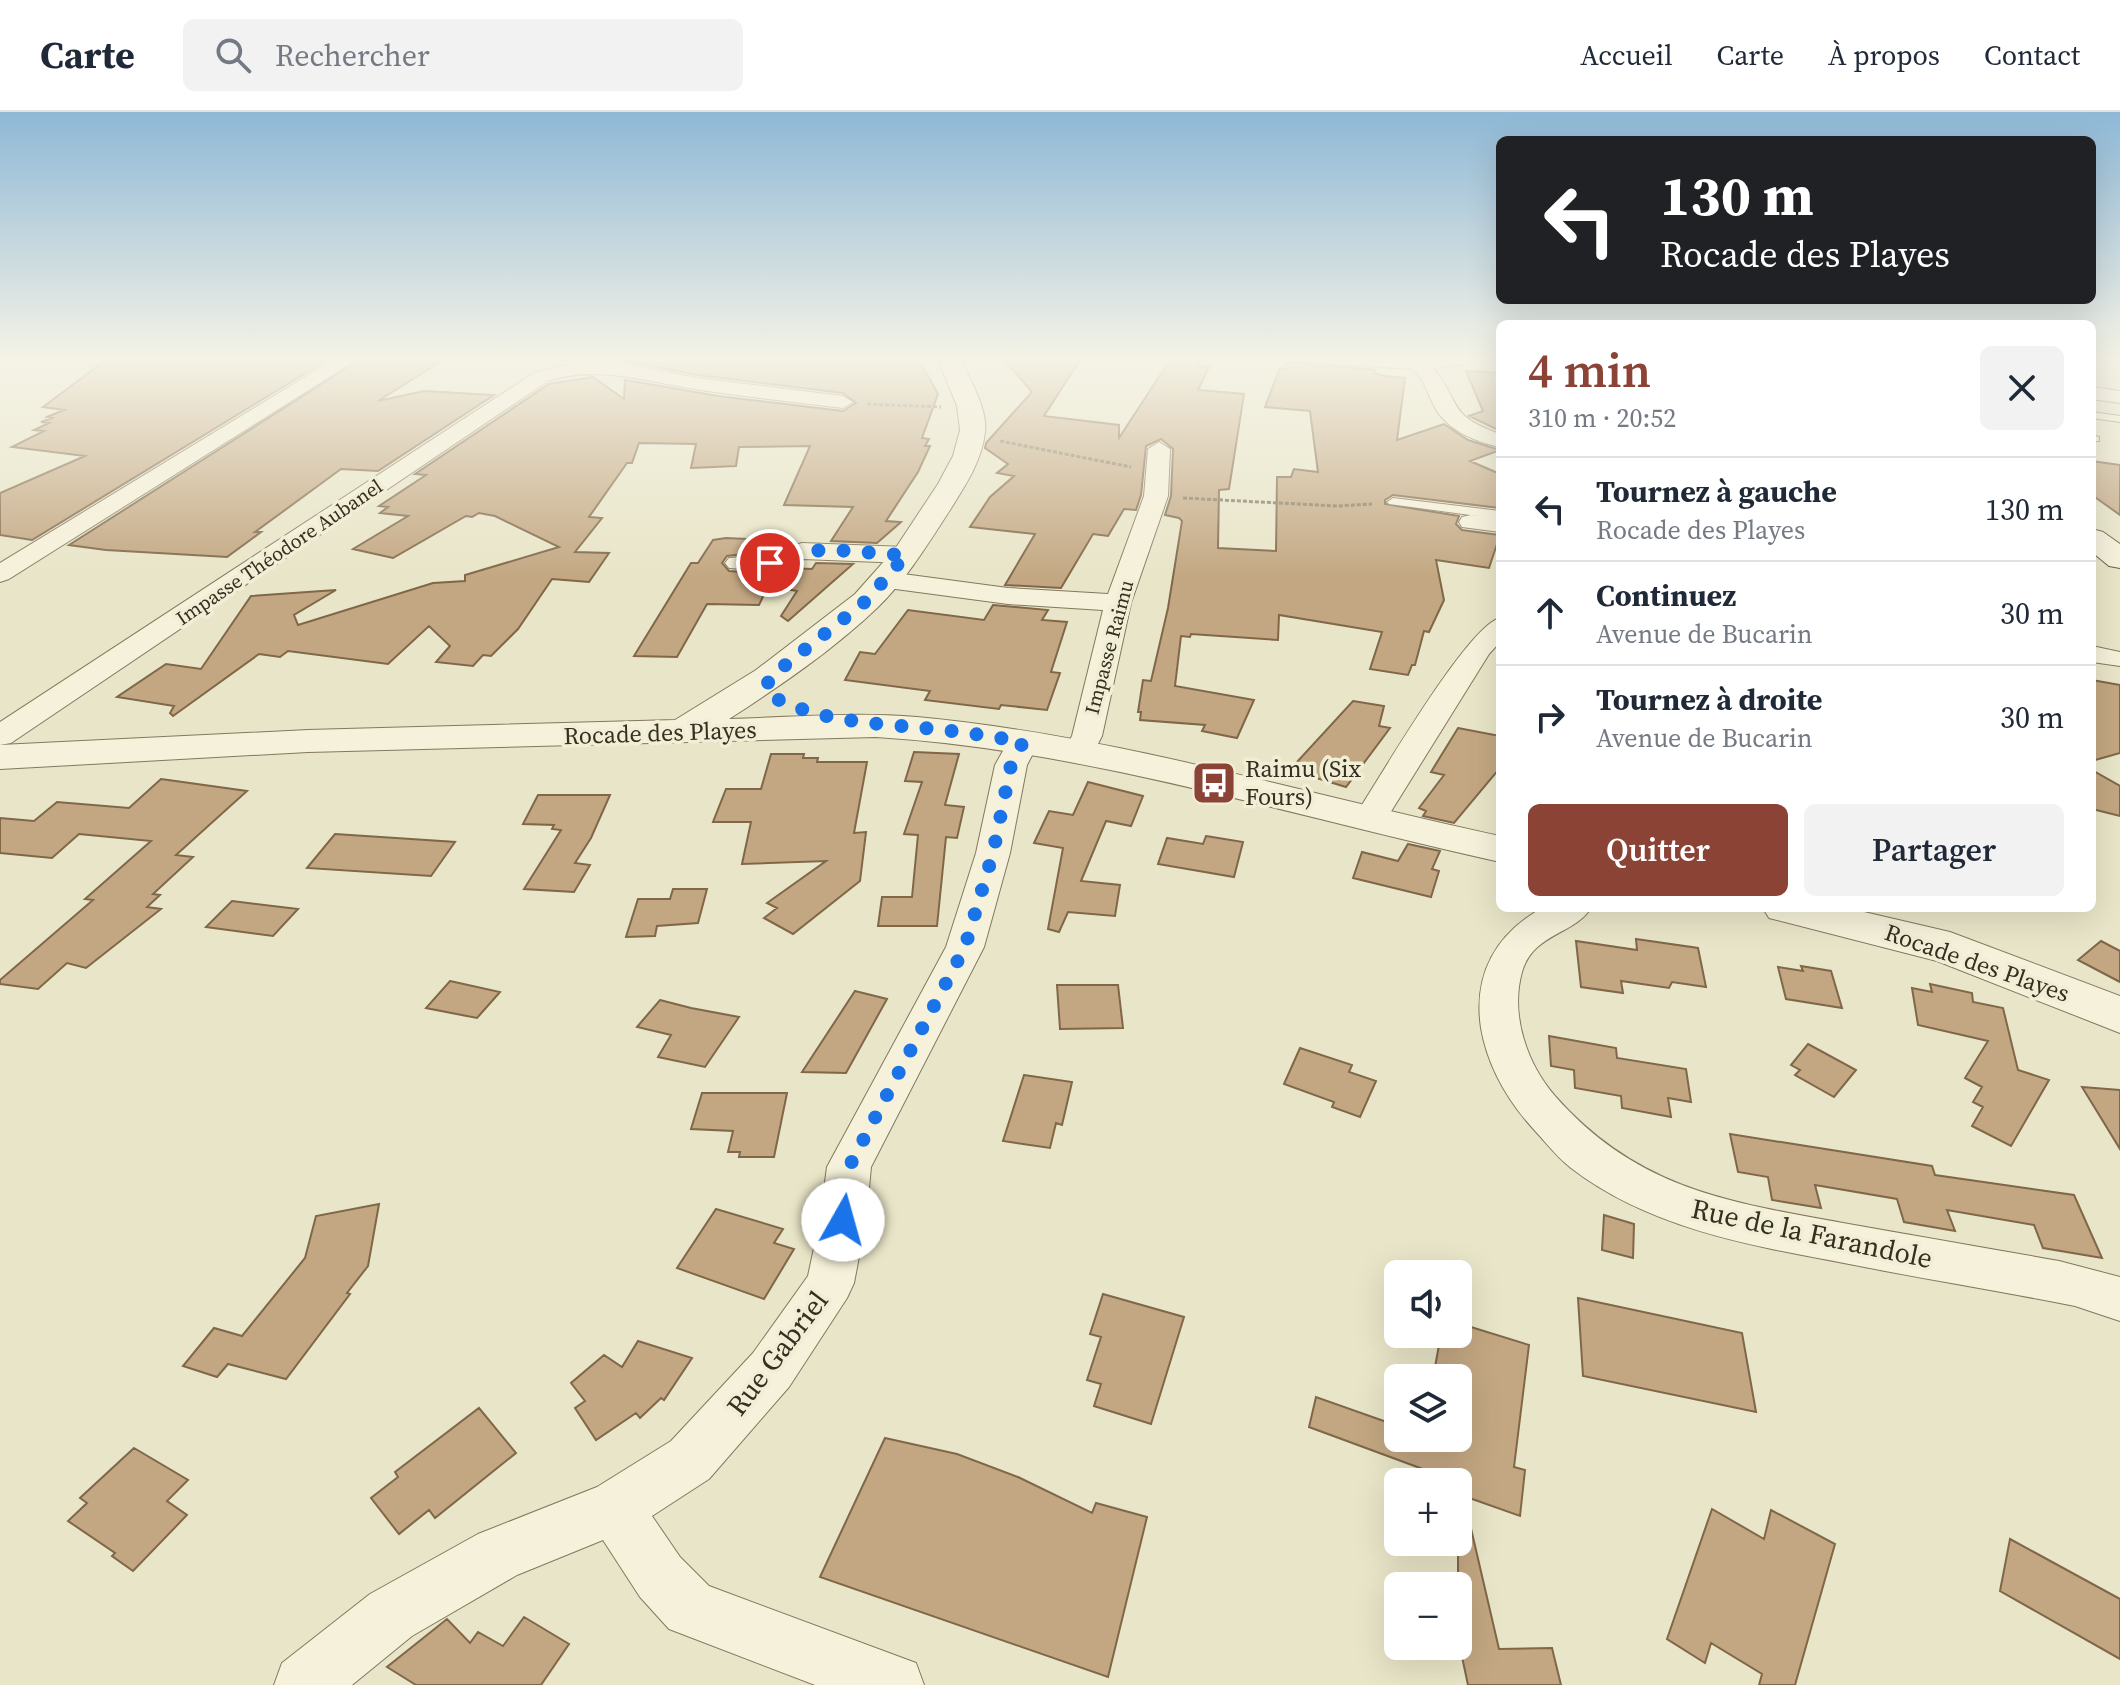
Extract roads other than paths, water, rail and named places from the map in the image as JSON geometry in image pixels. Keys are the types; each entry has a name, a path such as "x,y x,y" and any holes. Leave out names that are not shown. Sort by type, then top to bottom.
{"street":[{"path":"0,574 233,430"},
{"name":"Impasse Théodore Aubanel","path":"0,736 461,430"},
{"path":"748,709 888,580 952,484 966,456 970,430"},
{"path":"1472,430 1496,439"},
{"name":"Impasse Raimu","path":"1079,752 1087,736 1118,603 1157,473"},
{"path":"1471,522 1496,525"},
{"path":"2096,541 2120,559"},
{"path":"738,563 770,563 802,551 906,555"},
{"path":"888,580 1008,596 1118,603"},
{"path":"1370,819 1478,649 1496,630"},
{"name":"Rocade des Playes","path":"0,757 308,741 680,733 748,709 876,726 968,732 1079,752 1496,848"},
{"name":"Rue Gabriel","path":"304,1685 391,1615 498,1554 614,1508 690,1460 771,1370 830,1283 843,1220 849,1167 965,947 993,853 1011,765 1023,742"},
{"name":"Rue de la Farandole","path":"1566,912 1527,933 1511,954 1498,980 1499,1002 1503,1046 1518,1080 1542,1111 1587,1156 1647,1192 1732,1221 2049,1281 2120,1299"},
{"name":"Rocade des Playes","path":"1802,912 1950,948 2120,1015"},
{"path":"614,1508 660,1577 690,1608 894,1685"}],"lane":[{"path":"1393,502 1496,515"}],"place":[{"name":"Raimu (Six Fours)","path":"1214,783"}]}
